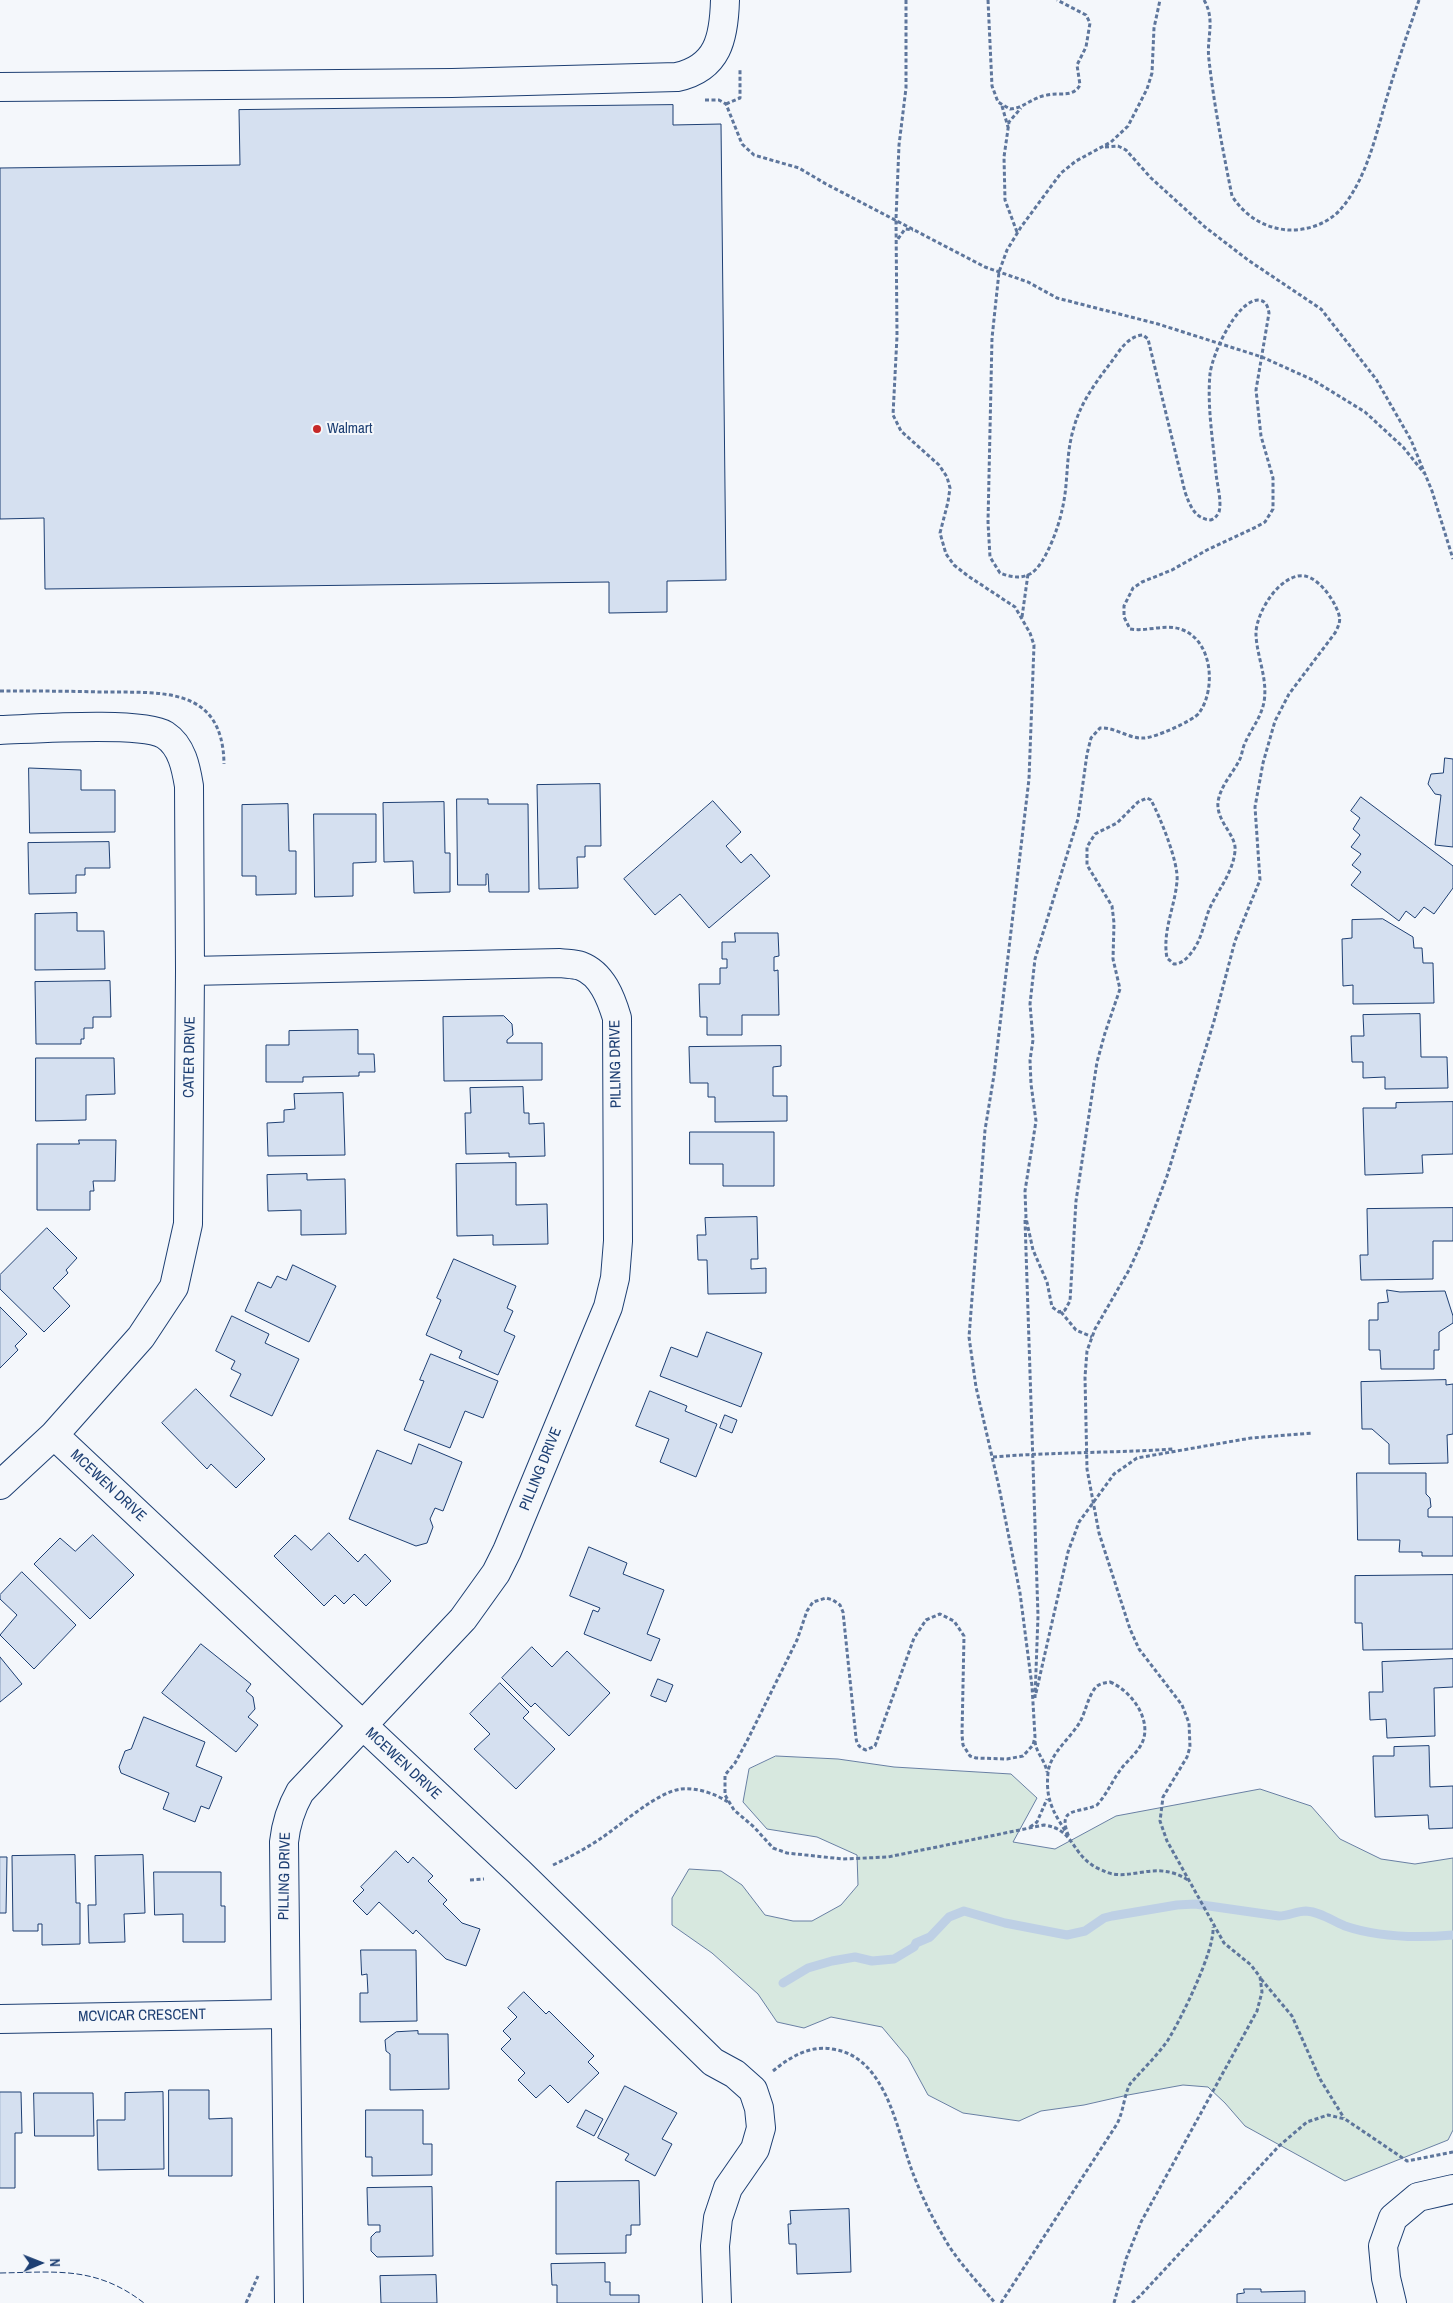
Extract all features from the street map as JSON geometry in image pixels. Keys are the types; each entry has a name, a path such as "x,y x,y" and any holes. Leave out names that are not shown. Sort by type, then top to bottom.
{"street":[{"path":"0,88 452,83 677,77 692,74 704,67 711,58 724,25 725,0"},
{"name":"CATER DRIVE","path":"0,730 135,728 165,735 177,748 185,764 189,786 190,971 188,1224 174,1287 141,1337 54,1435 0,1485"},
{"name":"PILLING DRIVE","path":"190,971 560,963 582,967 599,980 611,998 617,1018 618,1259 608,1307 496,1574 463,1618 300,1792 291,1808 286,1825 284,1842 284,2014 289,2303"},
{"name":"MCEWEN DRIVE","path":"54,1435 520,1873 713,2062 735,2074 761,2082"},
{"name":"MCVICAR CRESCENT","path":"0,2019 284,2014"},
{"path":"717,2303 715,2246 718,2218 728,2188 755,2149 761,2128 759,2108 761,2082"},
{"path":"1392,2303 1386,2278 1383,2246 1392,2218 1418,2197 1453,2189"}],"path":[{"path":"906,0 906,88 900,138 896,219 897,336 893,414 901,431 939,465 947,477 950,488 940,533 946,554 954,565 968,576 1015,607 1030,633 1035,657 1029,779 994,1075 985,1130 970,1309 971,1362 993,1458 1020,1592 1034,1703 1037,1751 1048,1772"},
{"path":"988,0 992,86 995,96 1005,113 1008,128"},
{"path":"1000,104 1010,110 1024,106 1040,96 1071,94 1080,85 1077,66 1086,47 1090,23 1086,15 1057,0"},
{"path":"1034,1703 1038,1616 1025,1284 1025,1191 1036,1121 1031,1068 1033,1040 1030,1004 1035,959 1078,819 1091,738 1100,728 1108,727 1132,737 1145,738 1198,715 1207,700 1209,663 1202,647 1193,636 1172,627 1130,629 1124,617 1124,606 1133,588 1142,582 1172,570 1207,550 1256,528 1270,516 1275,501 1273,478 1261,436 1256,390 1269,313 1268,307 1262,300 1256,300 1246,305 1220,344 1212,366 1210,384 1219,506 1215,518 1211,520 1200,518 1190,507 1184,492 1148,339 1143,335 1138,335 1128,340 1083,403 1068,447 1062,512 1037,568 1028,574 1017,577 1000,573 990,557 988,542 992,338 999,272 1007,250 1017,232 1061,173 1076,161 1120,135 1128,126 1147,89 1153,64 1154,28 1160,0"},
{"path":"1204,0 1211,19 1208,57 1232,196 1239,207 1249,216 1267,226 1297,230 1312,227 1327,220 1340,210 1362,174 1418,0"},
{"path":"726,104 742,144 754,155 807,171 826,184 964,256 999,272 1028,282 1067,301 1109,310 1262,357 1313,380 1365,412 1403,447 1424,473"},
{"path":"1017,232 1005,200 1004,157 1010,122 1024,106"},
{"path":"1101,147 1118,146 1126,150 1151,178 1205,227 1248,260 1321,309 1376,379 1411,440 1453,559"},
{"path":"897,245 898,237 905,229 916,230"},
{"path":"1022,617 1028,574"},
{"path":"1061,1312 1068,1307 1070,1301 1076,1201 1098,1057 1120,989 1112,959 1114,923 1112,906 1087,865 1087,847 1095,834 1117,823 1138,802 1147,798 1151,800 1178,871 1176,890 1166,931 1167,958 1177,964 1187,958 1199,940 1209,909 1231,868 1236,850 1219,815 1218,802 1262,708 1264,676 1256,636 1259,614 1268,600 1287,580 1295,576 1306,576 1317,583 1328,595 1339,615 1338,626 1289,694 1275,721 1263,763 1255,807 1260,880 1235,940 1190,1104 1152,1218 1129,1270 1102,1313 1092,1337 1085,1377 1086,1453 1099,1533 1130,1629 1140,1649 1186,1714 1190,1747 1187,1757 1168,1784 1163,1797 1160,1821 1168,1841 1224,1943 1251,1965 1292,2016 1320,2079 1344,2119"},
{"path":"1025,1191 1026,1218 1033,1250 1047,1282 1052,1306 1055,1310 1061,1312 1076,1330 1092,1337"},
{"path":"1034,1703 1068,1552 1079,1522 1114,1474 1137,1458 1189,1447 1252,1438 1312,1433"},
{"path":"993,1458 1033,1454 1189,1447"},
{"path":"1035,1737 1028,1752 1015,1759 976,1758 966,1751 962,1735 964,1636 954,1621 940,1614 926,1620 914,1638 875,1746 866,1750 860,1748 856,1738 843,1612 840,1605 833,1600 826,1598 818,1599 807,1610 797,1640 735,1763 725,1775 725,1795 734,1810 754,1827 773,1848 787,1854 843,1859 888,1857 1044,1825 1057,1827 1069,1837"},
{"path":"1030,1828 1037,1822 1048,1798 1048,1772 1052,1758 1080,1722 1096,1687 1110,1682 1118,1686 1140,1711 1144,1720 1142,1745 1121,1768 1098,1805 1070,1812 1065,1818 1064,1826 1069,1837"},
{"path":"470,1880 520,1873 550,1866 572,1856 664,1794 688,1789 720,1796 729,1802"},
{"path":"1048,1798 1078,1852 1092,1865 1109,1873 1168,1871 1189,1880"},
{"path":"1001,2303 1117,2124 1124,2111 1127,2089 1130,2084 1167,2040 1186,2006 1206,1959 1214,1933 1213,1923"},
{"path":"1114,2303 1126,2259 1141,2222 1257,2011 1262,1992 1260,1977"},
{"path":"761,2082 784,2062 802,2052 825,2048 846,2050 864,2062 884,2092 912,2171 942,2235 995,2303"},
{"path":"1132,2303 1279,2146 1307,2122 1328,2115 1344,2119 1408,2161 1453,2152"}],"shaded area":[{"path":"776,1756 838,1759 894,1767 1011,1774 1037,1798 1013,1842 1055,1849 1116,1816 1260,1789 1311,1806 1340,1839 1381,1859 1415,1864 1453,1858 1453,2130 1448,2140 1345,2181 1245,2126 1208,2087 1183,2085 1084,2105 1041,2111 1019,2121 963,2113 928,2095 908,2058 882,2027 831,2017 804,2028 777,2022 758,1994 712,1953 672,1925 672,1898 689,1869 721,1871 742,1885 765,1915 793,1921 812,1921 841,1905 858,1885 857,1855 817,1837 767,1829 743,1802 749,1769"}],"building":[{"path":"673,105 673,125 721,124 726,580 667,581 667,612 609,613 609,582 45,589 44,518 0,519 0,168 240,165 239,110"},
{"path":"1445,758 1453,759 1453,847 1435,845 1441,795 1435,794 1428,784 1431,774 1443,773"},
{"path":"29,768 81,770 81,790 115,790 115,832 30,833"},
{"path":"600,784 601,846 585,846 585,857 577,857 578,888 539,889 537,785"},
{"path":"1361,797 1453,866 1453,888 1434,914 1424,907 1415,918 1406,911 1399,921 1351,885 1361,872 1352,865 1361,854 1351,847 1360,835 1353,829 1360,818 1351,811"},
{"path":"457,799 488,799 488,804 528,804 529,892 489,892 488,874 486,874 486,885 458,885"},
{"path":"713,801 741,832 726,846 741,863 751,854 770,876 709,928 680,894 655,915 624,879"},
{"path":"444,802 445,853 450,853 450,892 414,893 413,861 384,862 383,803"},
{"path":"288,804 289,851 296,851 296,894 256,895 256,876 242,876 242,805"},
{"path":"314,814 376,814 376,862 353,863 353,896 315,897"},
{"path":"109,842 110,868 85,868 85,875 76,875 76,893 29,894 28,843"},
{"path":"77,913 77,931 104,931 105,969 35,970 35,914"},
{"path":"1383,919 1413,937 1414,948 1422,948 1423,963 1433,963 1434,1003 1353,1004 1353,985 1343,986 1342,939 1352,938 1352,920"},
{"path":"735,933 778,933 779,956 774,957 774,971 778,970 779,1015 742,1015 742,1035 707,1035 707,1017 700,1017 699,984 720,984 720,968 727,968 727,959 722,959 722,942 735,942"},
{"path":"110,981 111,1017 93,1017 93,1028 84,1028 84,1039 81,1039 81,1044 36,1044 35,982"},
{"path":"1420,1014 1421,1057 1447,1057 1448,1088 1385,1089 1385,1077 1363,1078 1363,1062 1352,1062 1351,1036 1364,1036 1363,1015"},
{"path":"504,1016 512,1024 513,1035 507,1040 507,1043 542,1043 542,1080 444,1081 443,1017"},
{"path":"358,1030 358,1054 374,1054 375,1072 359,1072 359,1076 303,1077 303,1082 266,1082 266,1045 289,1045 289,1031"},
{"path":"781,1046 781,1066 773,1067 773,1096 787,1096 787,1121 715,1122 715,1097 708,1097 708,1083 690,1083 689,1047"},
{"path":"36,1058 114,1058 115,1094 86,1095 86,1120 36,1121"},
{"path":"523,1087 524,1113 529,1113 529,1124 544,1123 545,1156 509,1157 509,1153 466,1154 465,1113 471,1113 470,1088"},
{"path":"343,1093 345,1155 268,1156 267,1123 284,1122 284,1110 295,1109 294,1094"},
{"path":"1453,1102 1453,1154 1422,1155 1423,1173 1365,1175 1363,1108 1396,1108 1396,1103"},
{"path":"690,1132 774,1132 774,1186 723,1186 723,1164 690,1164"},
{"path":"79,1140 116,1140 115,1181 93,1181 94,1191 90,1191 90,1210 37,1210 37,1144 79,1144"},
{"path":"516,1163 516,1205 547,1204 548,1244 493,1245 493,1235 457,1236 456,1164"},
{"path":"307,1174 307,1180 345,1179 346,1234 301,1235 301,1210 268,1211 267,1175"},
{"path":"1453,1208 1453,1241 1433,1241 1433,1279 1361,1280 1360,1255 1368,1255 1367,1209"},
{"path":"757,1217 758,1259 751,1259 751,1269 766,1268 766,1293 708,1294 707,1260 698,1260 697,1235 706,1235 705,1218"},
{"path":"47,1228 77,1258 66,1270 68,1273 53,1288 70,1306 44,1332 0,1289 0,1275"},
{"path":"454,1259 516,1286 507,1308 513,1311 504,1331 515,1336 498,1375 459,1358 462,1351 426,1335 441,1300 437,1298"},
{"path":"293,1265 336,1286 309,1342 245,1311 258,1282 271,1288 277,1276 286,1280"},
{"path":"1387,1290 1400,1292 1445,1291 1453,1316 1453,1323 1439,1332 1439,1350 1434,1350 1434,1369 1381,1369 1380,1350 1369,1350 1369,1320 1378,1320 1378,1303 1388,1302"},
{"path":"0,1307 27,1334 15,1346 18,1350 0,1368"},
{"path":"232,1316 269,1334 265,1343 299,1359 272,1416 230,1396 241,1374 231,1369 235,1361 216,1351"},
{"path":"707,1332 762,1353 741,1407 660,1376 671,1347 697,1357"},
{"path":"431,1354 498,1381 483,1418 465,1411 450,1448 404,1430 424,1381 420,1380"},
{"path":"1446,1380 1446,1385 1453,1384 1453,1434 1447,1435 1448,1463 1389,1464 1389,1444 1372,1429 1362,1429 1361,1382"},
{"path":"196,1389 265,1459 236,1488 211,1464 207,1469 162,1423"},
{"path":"650,1391 687,1406 685,1411 717,1424 696,1477 660,1462 669,1439 636,1426"},
{"path":"725,1415 737,1420 732,1433 720,1428"},
{"path":"419,1444 462,1462 443,1511 435,1508 430,1519 433,1527 427,1543 416,1546 349,1519 377,1450 411,1464"},
{"path":"1357,1473 1426,1473 1426,1494 1430,1498 1431,1507 1428,1509 1428,1517 1453,1517 1453,1556 1422,1556 1422,1552 1399,1552 1400,1540 1358,1540"},
{"path":"329,1533 358,1562 365,1554 391,1581 366,1606 354,1594 344,1604 335,1595 324,1606 274,1556 295,1535 311,1550"},
{"path":"93,1535 134,1575 90,1619 34,1564 60,1538 75,1551"},
{"path":"589,1547 627,1563 623,1574 664,1590 647,1634 660,1639 651,1661 584,1634 593,1610 598,1612 600,1608 570,1596"},
{"path":"22,1572 76,1625 34,1669 0,1635 17,1615 0,1599 0,1595"},
{"path":"1453,1575 1453,1649 1363,1650 1362,1623 1355,1623 1355,1576"},
{"path":"201,1644 251,1684 246,1691 253,1697 255,1709 248,1717 258,1725 236,1752 162,1693"},
{"path":"532,1647 552,1667 567,1651 610,1693 569,1736 535,1703 531,1707 502,1678"},
{"path":"0,1657 22,1684 0,1702"},
{"path":"1453,1659 1453,1687 1434,1688 1435,1736 1387,1738 1386,1719 1370,1720 1369,1692 1383,1692 1382,1662"},
{"path":"658,1679 673,1685 666,1702 651,1696"},
{"path":"500,1683 529,1712 523,1718 555,1749 516,1789 474,1749 490,1734 470,1714"},
{"path":"144,1717 205,1742 196,1766 222,1777 209,1809 201,1806 195,1822 163,1809 169,1793 121,1773 119,1767 125,1751 131,1749"},
{"path":"1429,1746 1430,1787 1453,1786 1453,1828 1429,1829 1428,1815 1375,1817 1373,1756 1394,1756 1394,1747"},
{"path":"396,1851 408,1863 413,1857 433,1876 428,1881 447,1900 443,1904 462,1923 480,1929 466,1966 446,1959 416,1930 413,1934 379,1902 367,1915 353,1901 364,1890 361,1887"},
{"path":"75,1855 76,1903 80,1903 80,1944 42,1945 42,1924 38,1924 38,1931 13,1931 12,1856"},
{"path":"143,1855 145,1913 124,1914 125,1942 89,1943 88,1905 96,1905 95,1856"},
{"path":"0,1857 7,1857 6,1913 0,1913"},
{"path":"154,1872 221,1872 221,1906 225,1906 225,1942 183,1942 183,1914 155,1915"},
{"path":"361,1950 416,1950 417,2021 360,2022 360,1993 368,1993 367,1974 362,1975"},
{"path":"524,1992 546,2014 549,2011 594,2056 588,2062 599,2073 568,2103 550,2085 536,2098 518,2080 525,2073 501,2049 511,2039 503,2031 517,2017 508,2008"},
{"path":"418,2031 418,2034 448,2034 449,2089 390,2090 390,2054 386,2051 385,2040 396,2032"},
{"path":"625,2086 677,2113 662,2139 672,2144 655,2176 625,2160 629,2154 598,2138"},
{"path":"169,2090 209,2090 209,2119 232,2118 232,2176 169,2176"},
{"path":"0,2092 21,2092 22,2133 15,2133 15,2188 0,2188"},
{"path":"163,2092 164,2169 98,2170 97,2120 125,2120 125,2093"},
{"path":"34,2093 93,2093 94,2136 35,2136"},
{"path":"366,2110 423,2110 423,2144 432,2144 432,2175 372,2176 372,2157 366,2157"},
{"path":"586,2110 603,2119 594,2136 577,2127"},
{"path":"639,2181 640,2225 631,2225 631,2235 626,2235 626,2253 556,2254 556,2182"},
{"path":"432,2187 433,2256 377,2257 371,2251 371,2237 376,2232 380,2232 380,2225 368,2225 367,2188"},
{"path":"849,2209 851,2272 797,2274 796,2244 789,2244 788,2224 791,2224 790,2211"},
{"path":"605,2263 605,2282 610,2282 610,2295 639,2295 639,2303 557,2303 557,2285 552,2285 551,2264"},
{"path":"436,2275 437,2303 381,2303 380,2276"},
{"path":"1244,2289 1261,2289 1261,2292 1305,2291 1305,2303 1237,2303 1237,2294 1244,2293"}],"waterway":[{"path":"783,1983 808,1968 832,1961 855,1957 872,1961 894,1959 914,1947 916,1943 930,1937 949,1917 964,1911 1005,1923 1067,1935 1085,1931 1104,1918 1112,1916 1177,1905 1195,1904 1279,1916 1306,1911 1322,1915 1358,1930 1385,1935 1413,1937 1453,1935"}],"fence":[{"path":"0,2273 58,2272 92,2277 126,2291 144,2303"}],"place":[{"name":"Walmart","path":"317,429"}]}
